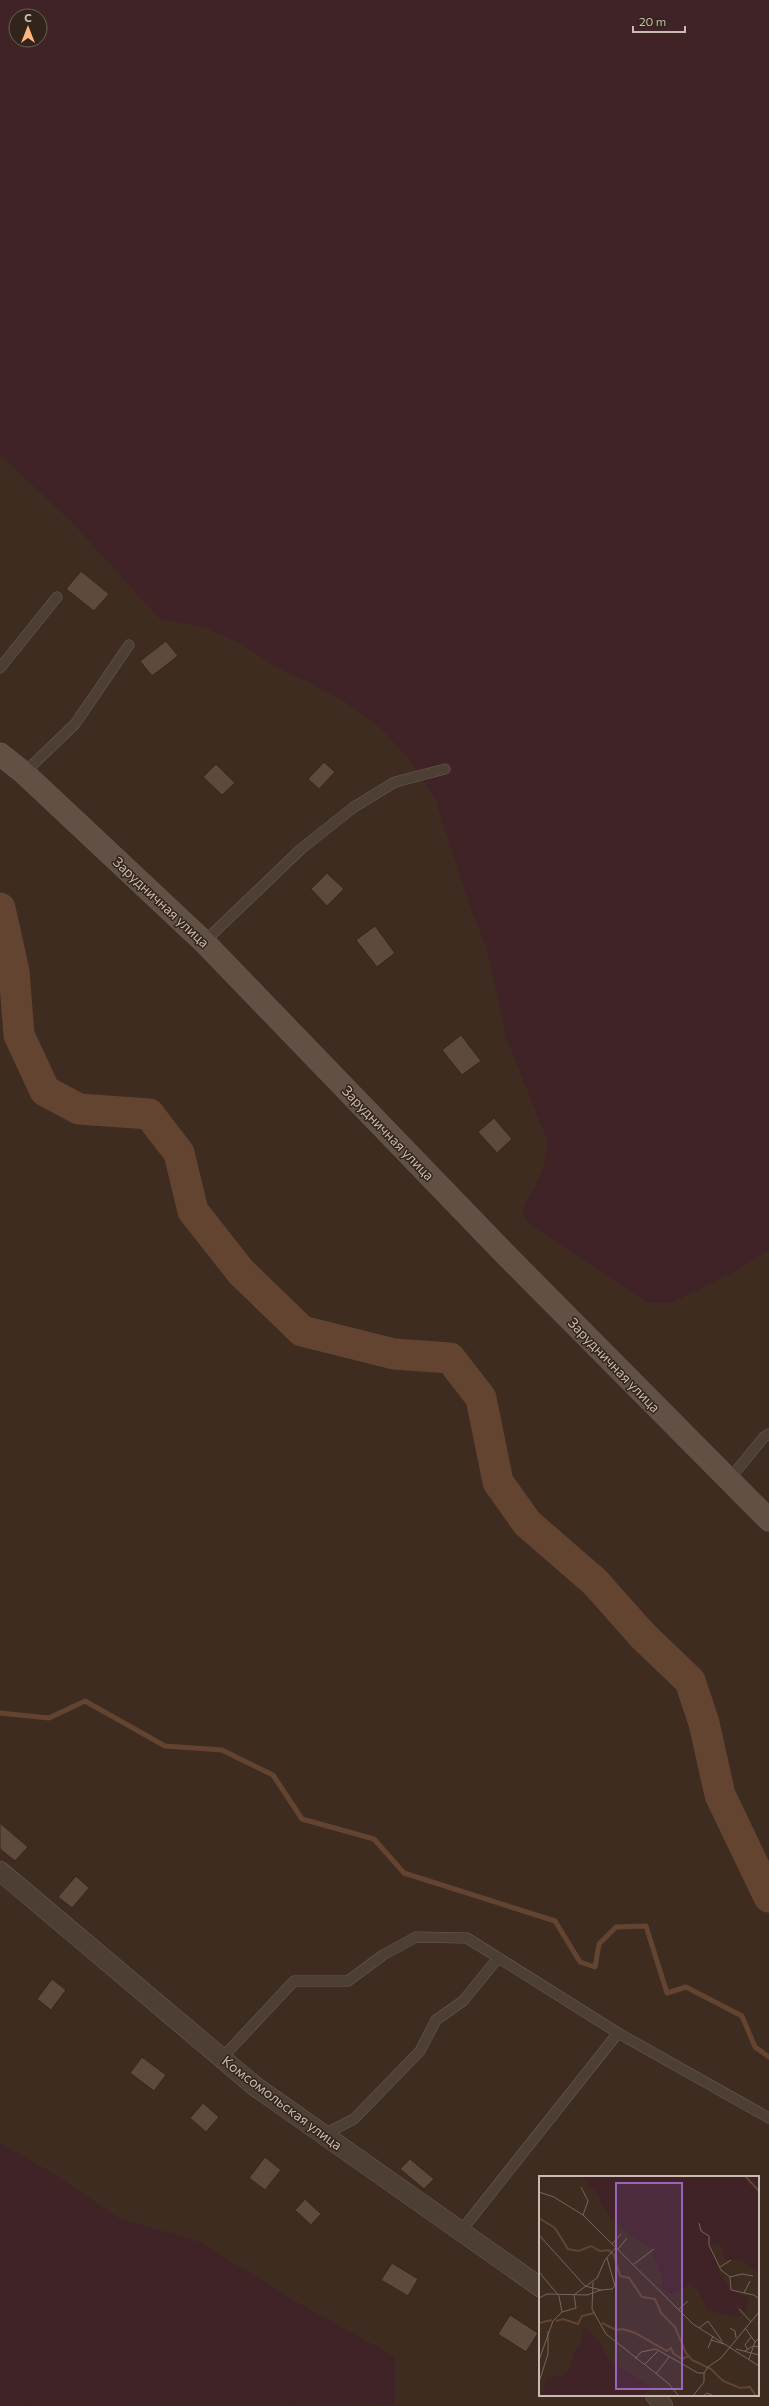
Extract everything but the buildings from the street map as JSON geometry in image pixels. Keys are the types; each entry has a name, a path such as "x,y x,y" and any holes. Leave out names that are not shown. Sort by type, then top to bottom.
{"street":[{"name":"Зарудничная улица","path":"0,754 24,773 204,942 728,1481 769,1520"},
{"name":"Комсомольская улица","path":"0,1871 256,2087 539,2286"},
{"path":"656,2396 663,2406"}],"lane":[{"path":"0,668 57,597"},
{"path":"24,773 75,724 129,645"},
{"path":"204,942 301,849 354,807 395,782 445,769"},
{"path":"728,1481 764,1437 769,1434"},
{"path":"222,2058 294,1982 348,1982 383,1955 416,1937 467,1938 618,2033 769,2118"},
{"path":"323,2135 354,2119 420,2051 436,2020 463,2001 498,1958"},
{"path":"461,2231 618,2033"}],"shaded area":[{"path":"0,0 769,0 769,1250 730,1274 671,1303 648,1303 527,1222 523,1209 540,1176 546,1158 547,1140 507,1040 487,949 471,909 435,798 411,762 383,730 347,703 311,683 276,667 240,643 204,627 160,619 70,520 0,455"},
{"path":"0,2143 49,2171 120,2219 200,2242 296,2302 395,2357 395,2405 0,2406"}],"waterway":[{"path":"0,908 14,971 19,1035 45,1091 79,1109 149,1114 179,1153 193,1211 241,1272 302,1331 394,1354 450,1358 481,1398 498,1482 527,1523 595,1582 643,1636 690,1681 704,1723 720,1795 769,1897"},
{"path":"0,1713 49,1718 85,1701 165,1746 222,1750 273,1775 302,1819 374,1839 404,1873 555,1921 580,1962 595,1967 599,1944 616,1927 646,1926 667,1993 686,1987 742,2016 755,2047 769,2057"}]}
